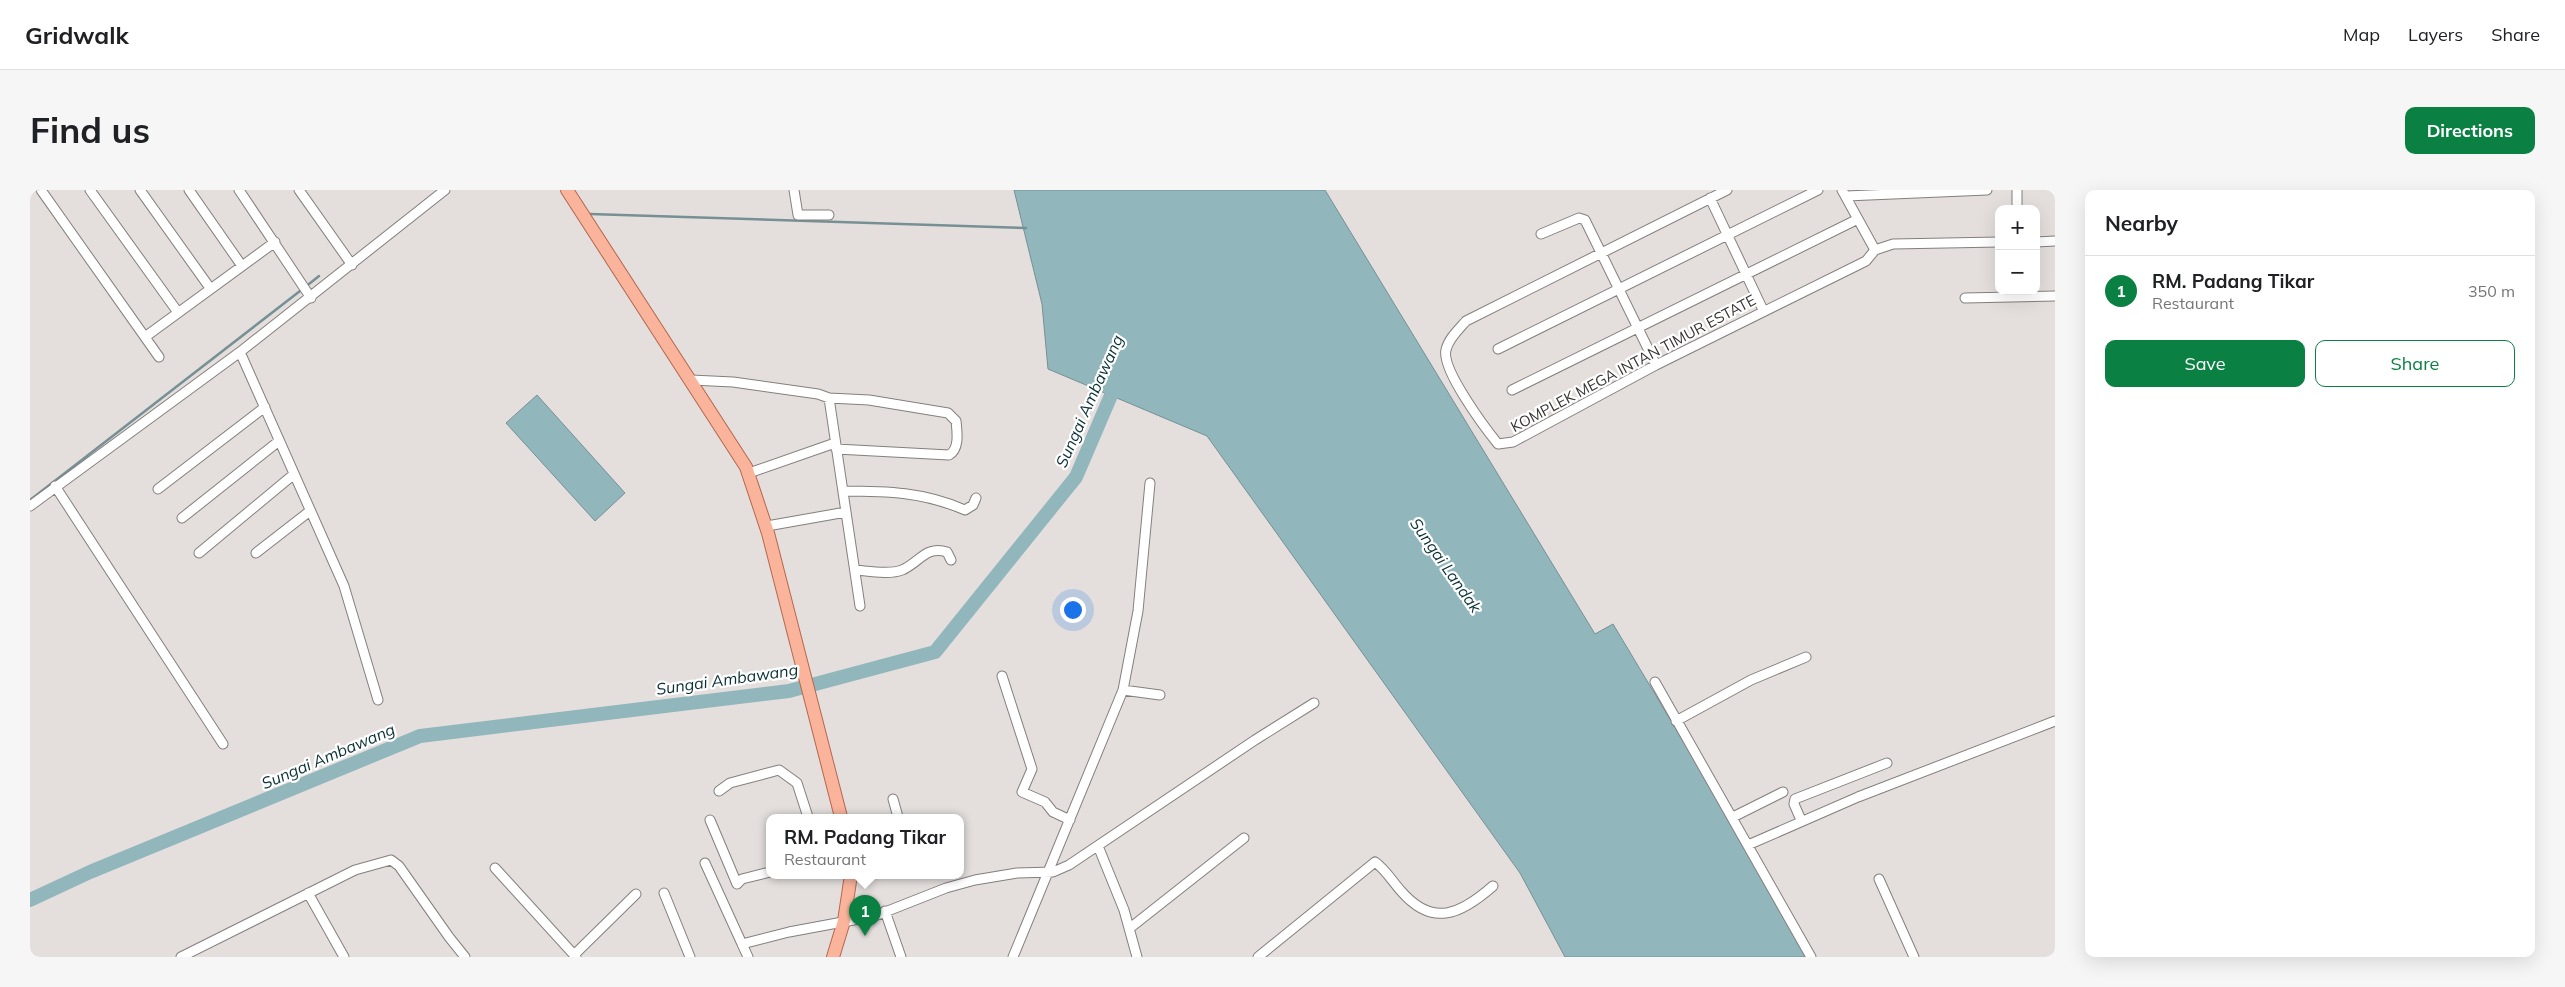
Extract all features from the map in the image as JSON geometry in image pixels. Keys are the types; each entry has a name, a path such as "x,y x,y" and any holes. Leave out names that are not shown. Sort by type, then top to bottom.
{"main road":[{"path":"567,190 691,380 749,473 767,526 840,814"},
{"path":"833,957 844,921 850,879"}],"street":[{"path":"41,190 159,357"},
{"path":"90,190 177,311"},
{"path":"140,190 210,288"},
{"path":"189,190 242,266"},
{"path":"239,190 311,298"},
{"path":"30,506 311,298 445,190"},
{"path":"794,190 798,215 829,215"},
{"path":"1600,253 1727,190"},
{"path":"1498,349 1617,288 1818,190"},
{"path":"1987,190 1844,193 1875,250 1893,244 1995,242"},
{"path":"2016,190 2017,205"},
{"path":"303,192 352,265"},
{"path":"1710,198 1763,310"},
{"path":"1541,234 1582,218 1656,365"},
{"path":"1512,390 1858,219"},
{"path":"2040,242 2055,241"},
{"path":"145,337 177,311 275,242"},
{"name":"KOMPLEK MEGA INTAN TIMUR ESTATE","path":"1600,253 1466,321 1452,337 1446,349 1448,366 1465,400 1496,442 1502,445 1513,442 1763,310 1866,261 1875,250"},
{"path":"1964,298 2055,296"},
{"path":"240,352 352,607 378,700"},
{"path":"691,380 733,382 818,394 830,398 869,400 948,414 956,420 955,450 949,455 836,446 749,473"},
{"path":"830,398 860,606"},
{"path":"158,489 265,407"},
{"path":"182,518 279,441"},
{"path":"199,553 293,474"},
{"path":"1013,957 1123,690 1138,611 1150,484"},
{"path":"55,486 223,744"},
{"path":"843,490 917,494 934,497 965,510 973,505 976,498"},
{"path":"256,553 310,511"},
{"path":"767,526 846,512"},
{"path":"855,570 901,571 922,555 934,550 947,552 951,560"},
{"path":"1676,720 1751,680 1806,657"},
{"path":"1002,676 1032,769 1022,792 1045,802 1053,812 1070,820"},
{"path":"1655,682 1811,957"},
{"path":"1123,690 1160,695"},
{"path":"742,944 864,918 885,912 946,888 976,880 1017,873 1061,870 1255,740 1314,703"},
{"path":"1748,844 1802,820 2055,721"},
{"path":"1802,820 1794,804 1795,800 1887,763"},
{"path":"720,791 730,783 779,770 797,783 807,814"},
{"path":"1733,817 1783,792"},
{"path":"892,798 897,814"},
{"path":"710,820 737,884 742,879 766,873"},
{"path":"1130,928 1244,838"},
{"path":"1098,846 1130,928 1137,957"},
{"path":"181,957 364,866 383,861 396,862 460,955"},
{"path":"1258,957 1375,862 1403,893 1430,913 1443,915 1459,910 1478,900 1493,886"},
{"path":"705,863 748,957"},
{"path":"495,868 575,956 636,894"},
{"path":"1879,879 1914,957"},
{"path":"308,893 344,957"},
{"path":"664,893 690,957"},
{"path":"885,912 901,957"}],"water":[{"name":"Sungai Landak","path":"1014,190 1325,190 1595,634 1613,624 1707,781 1797,938 1805,957 1565,957 1520,873 1207,436 1048,369 1042,304"},
{"path":"537,395 625,493 595,521 506,423"}],"waterway":[{"path":"590,214 1026,228"},
{"path":"309,284 319,276"},
{"path":"30,500 300,291"},
{"name":"Sungai Ambawang","path":"30,900 90,872 420,736 789,691 935,652 1076,477 1118,379"}],"place":[{"name":"RM. Padang Tikar","path":"865,936"}]}
